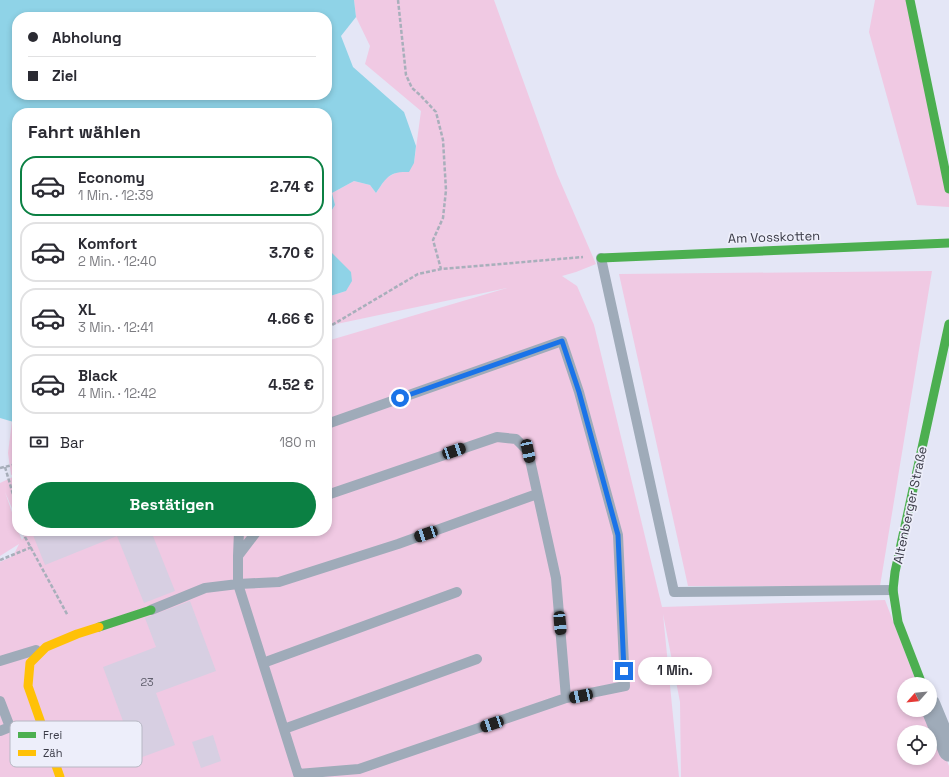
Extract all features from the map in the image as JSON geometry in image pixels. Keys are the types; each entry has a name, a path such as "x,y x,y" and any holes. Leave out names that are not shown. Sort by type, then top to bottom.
{"street":[{"path":"910,0 949,189"},
{"name":"Am Vosskotten","path":"601,258 949,242"},
{"name":"Altenberger Straße","path":"919,677 898,622 893,590 895,572 949,324"},
{"path":"40,721 28,686 30,663 46,647 77,634 151,610"},
{"path":"935,717 949,751"},
{"path":"56,767 60,777"}],"lane":[{"path":"601,258 674,592 893,590"},
{"path":"239,536 238,584 299,775 359,769 566,698 625,686 618,535 579,392 562,341 332,422"},
{"path":"332,493 497,437 516,439 528,451 556,578 566,698"},
{"path":"151,610 205,588 238,584 279,582 398,544 537,494"},
{"path":"238,556 253,536"},
{"path":"263,663 457,592"},
{"path":"0,661 46,647"},
{"path":"284,729 477,659"},
{"path":"0,701 10,727 0,731"}],"path":[{"path":"398,0 406,75 412,88 436,112 443,140 446,190 443,218 434,240 441,269"},
{"path":"332,325 418,274 441,269 581,256 601,258"},
{"path":"0,468 12,465"},
{"path":"5,467 12,491"},
{"path":"25,536 77,634"},
{"path":"0,560 32,547"}],"shaded area":[{"path":"354,0 494,0 557,174 596,264 562,276 577,286 594,325 662,607 885,600 914,677 897,677 897,717 930,717 933,725 897,725 897,765 937,765 937,735 949,766 949,777 681,777 680,702 663,614 679,777 0,777 0,562 13,556 19,544 0,556 0,483 12,477 12,508 5,492 12,512 12,536 20,536 22,540 24,536 332,536 332,340 507,288 332,325 332,295 346,291 332,259 332,210 335,205 332,193 354,181 370,185 376,193 386,178 414,163 421,111 365,64 370,46 356,17"},
{"path":"875,0 910,0 949,174 949,207 917,205 869,32"},
{"path":"932,271 880,586 688,586 619,274"},
{"path":"12,421 11,475 8,453"}],"water":[{"path":"0,0 354,0 356,17 341,36 353,67 404,112 416,146 414,163 409,172 392,174 376,193 370,185 354,181 332,193 332,108 12,108 12,422 0,418"},
{"path":"332,193 335,205 332,210"},
{"path":"332,253 351,272 352,281 346,291 332,295"}],"building":[{"path":"33,536 117,536 45,565"},
{"path":"117,536 153,536 175,591 144,603"},
{"path":"190,601 216,671 156,693 175,745 142,757 142,721 123,721 103,667 156,647 145,618"},
{"path":"213,735 221,761 201,768 192,742"}],"traffic: fast":[{"path":"910,0 949,189"},
{"path":"601,258 949,243"},
{"path":"919,677 898,622 893,590 895,572 949,324"},
{"path":"99,627 151,610"}],"traffic: slow":[{"path":"40,721 28,686 30,663 46,647 77,634 99,627"},
{"path":"56,767 60,777"}],"route":[{"path":"400,398 562,341 579,392 618,535 624,671"}]}
